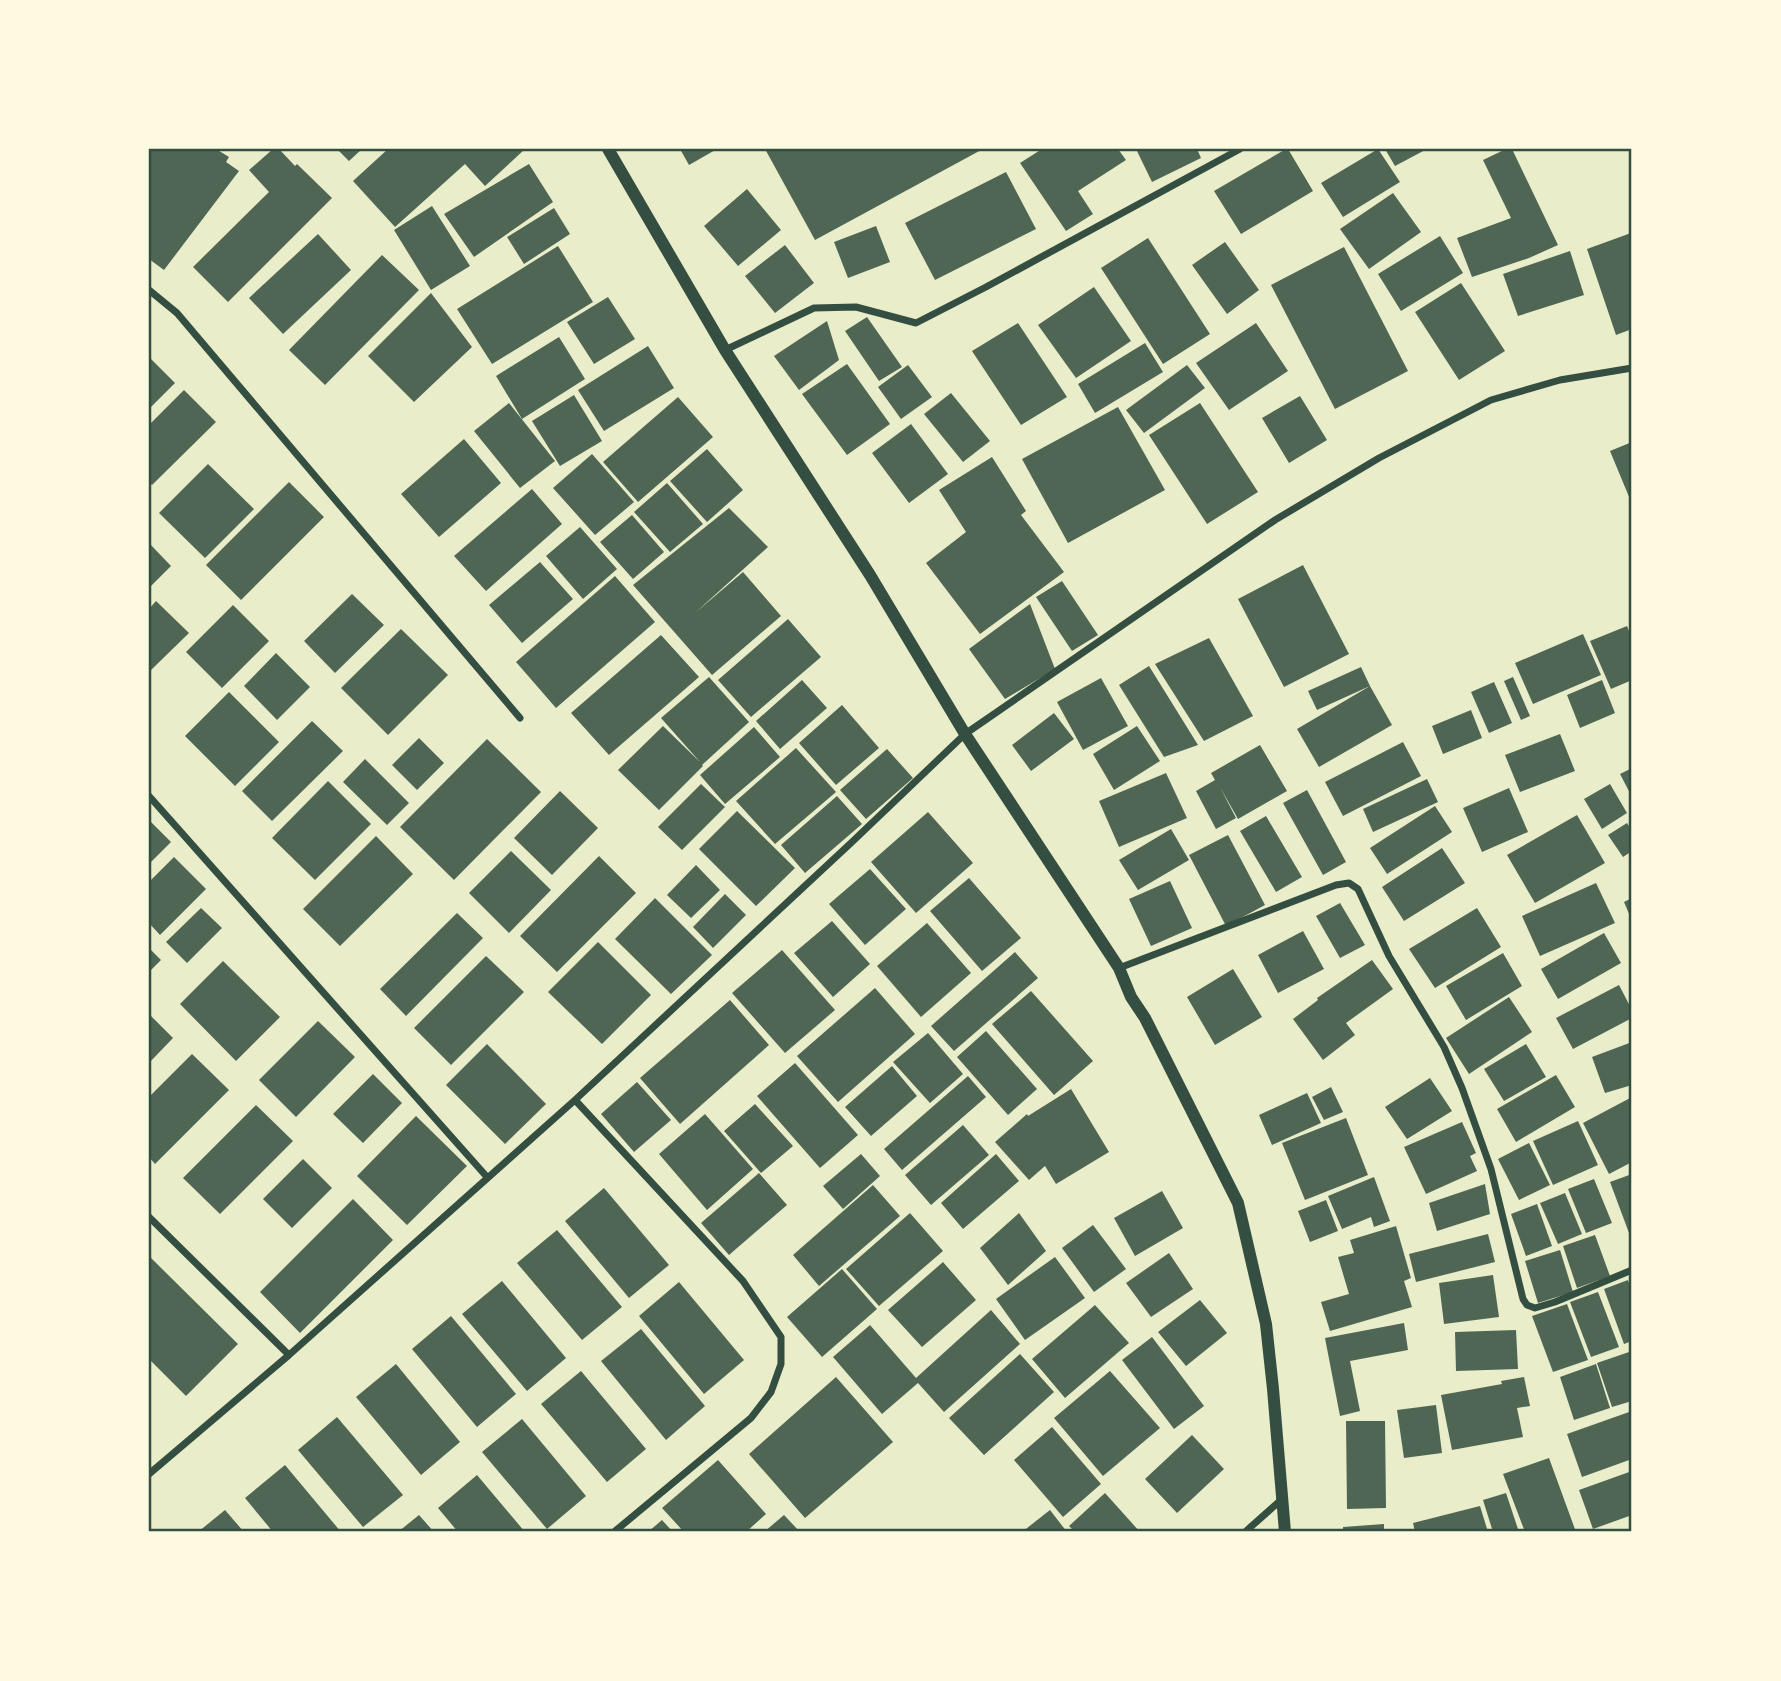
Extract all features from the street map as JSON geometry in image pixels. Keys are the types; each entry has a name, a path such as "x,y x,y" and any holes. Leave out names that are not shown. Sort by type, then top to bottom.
{"street":[{"path":"608,149 725,350 870,575 965,734 1119,968 1131,997 1145,1018 1238,1203 1266,1324 1285,1532"},
{"path":"725,350 814,308 856,307 916,323 1240,149"},
{"path":"149,290 177,313 520,718"},
{"path":"149,1474 289,1355 575,1100 965,734 1275,520 1379,457 1491,400 1560,380 1632,368"},
{"path":"149,796 487,1177"},
{"path":"1119,968 1336,885 1349,883 1358,889 1389,956 1444,1047 1462,1088 1491,1169 1522,1299 1535,1308 1632,1270"},
{"path":"575,1100 743,1281 781,1337 781,1364 778,1374 771,1392 751,1418 614,1532"},
{"path":"149,1217 289,1355"},
{"path":"1245,1532 1281,1500"}],"building":[{"path":"149,149 216,149 229,157 226,162 239,171 164,270 149,259"},
{"path":"273,149 279,149 332,198 228,302 193,267 269,192 249,170"},
{"path":"337,149 362,149 349,161"},
{"path":"388,149 525,149 485,186 465,164 395,227 353,181"},
{"path":"680,149 717,149 689,165"},
{"path":"765,149 983,149 815,240"},
{"path":"1042,149 1118,149 1126,160 1078,191 1093,214 1066,231 1020,163"},
{"path":"1136,149 1197,149 1201,158 1152,182"},
{"path":"1286,149 1313,191 1241,234 1214,191"},
{"path":"1378,149 1400,182 1343,217 1321,183"},
{"path":"1385,149 1427,149 1395,166"},
{"path":"1506,149 1512,149 1558,245 1472,277 1457,238 1511,218 1483,160"},
{"path":"529,164 553,202 474,257 444,214"},
{"path":"1006,172 1036,229 935,280 905,223"},
{"path":"747,189 781,230 738,266 704,226"},
{"path":"1393,193 1421,232 1369,269 1340,229"},
{"path":"432,206 470,266 431,290 394,230"},
{"path":"554,208 570,234 524,264 507,237"},
{"path":"876,226 890,262 848,278 834,242"},
{"path":"1631,233 1632,329 1616,335 1587,249"},
{"path":"318,234 351,270 283,334 249,298"},
{"path":"1440,236 1463,273 1401,311 1378,274"},
{"path":"1148,238 1210,334 1163,364 1101,268"},
{"path":"1225,242 1259,290 1227,314 1192,265"},
{"path":"785,245 814,283 775,313 745,276"},
{"path":"558,246 593,302 492,364 457,309"},
{"path":"1344,247 1408,371 1335,409 1271,285"},
{"path":"1570,251 1584,295 1518,316 1503,274"},
{"path":"382,255 419,290 325,385 289,350"},
{"path":"1461,283 1505,351 1459,380 1415,312"},
{"path":"1094,287 1131,341 1076,378 1038,325"},
{"path":"431,293 472,347 414,402 368,356"},
{"path":"608,297 635,339 594,364 567,322"},
{"path":"867,317 902,367 879,381 845,331"},
{"path":"827,321 839,360 799,390 774,356"},
{"path":"1018,323 1067,397 1021,425 972,351"},
{"path":"1256,323 1288,371 1229,410 1196,363"},
{"path":"559,337 585,379 522,419 496,376"},
{"path":"1145,343 1163,372 1095,413 1078,384"},
{"path":"648,346 674,388 604,431 578,390"},
{"path":"149,357 175,383 149,409"},
{"path":"847,364 890,424 847,455 802,394"},
{"path":"908,365 932,397 901,419 878,387"},
{"path":"1187,365 1205,388 1144,433 1126,410"},
{"path":"184,390 216,422 152,485 149,482 149,425"},
{"path":"951,393 990,441 963,462 924,414"},
{"path":"574,395 602,441 560,466 532,421"},
{"path":"1300,396 1327,440 1289,463 1262,418"},
{"path":"678,397 713,437 638,502 603,462"},
{"path":"509,403 555,461 520,488 474,431"},
{"path":"1200,403 1258,492 1207,524 1149,435"},
{"path":"1118,407 1165,490 1068,543 1022,459"},
{"path":"911,424 948,474 909,503 872,453"},
{"path":"464,439 501,483 439,537 401,494"},
{"path":"1632,442 1632,504 1610,451"},
{"path":"707,449 743,490 707,522 670,481"},
{"path":"592,454 634,502 595,535 553,488"},
{"path":"992,457 1026,511 1021,515 1064,572 980,634 926,563 966,532 939,490"},
{"path":"208,464 254,509 205,558 159,513"},
{"path":"289,482 324,517 241,600 206,565"},
{"path":"667,483 703,524 670,552 634,512"},
{"path":"532,489 562,524 486,591 454,556"},
{"path":"729,508 768,547 695,613 743,572 781,616 712,675 633,585"},
{"path":"632,515 664,552 633,579 600,542"},
{"path":"580,527 617,569 583,599 546,556"},
{"path":"149,543 171,566 149,588"},
{"path":"540,562 573,599 522,643 489,605"},
{"path":"1303,565 1349,654 1284,687 1238,599"},
{"path":"615,576 655,622 556,708 516,662"},
{"path":"1062,581 1098,635 1072,651 1036,597"},
{"path":"352,594 384,625 335,673 304,641"},
{"path":"156,601 189,633 149,672 149,609"},
{"path":"1030,604 1055,669 1005,699 969,649"},
{"path":"233,605 269,641 222,688 186,652"},
{"path":"788,619 821,657 751,717 718,680"},
{"path":"1627,626 1632,638 1632,680 1611,689 1590,641"},
{"path":"401,629 448,675 388,735 341,688"},
{"path":"1583,634 1601,675 1533,704 1515,663"},
{"path":"661,635 699,677 609,755 571,713"},
{"path":"1209,638 1253,716 1204,741 1155,664"},
{"path":"276,653 310,687 277,720 244,686"},
{"path":"1149,666 1198,745 1164,757 1119,685"},
{"path":"1361,667 1370,686 1317,710 1308,691"},
{"path":"709,677 749,722 702,765 659,810 618,770 663,726 700,762 661,718"},
{"path":"1513,677 1530,716 1521,720 1504,681"},
{"path":"1101,678 1128,726 1083,750 1057,702"},
{"path":"802,680 827,708 780,749 756,721"},
{"path":"1602,680 1615,713 1580,728 1567,695"},
{"path":"1494,682 1512,723 1489,733 1471,692"},
{"path":"1370,686 1392,725 1319,767 1297,729"},
{"path":"229,692 279,742 235,786 185,736"},
{"path":"842,705 879,748 836,785 799,743"},
{"path":"1471,710 1482,738 1443,754 1432,726"},
{"path":"1054,713 1074,739 1031,771 1012,745"},
{"path":"312,721 343,751 272,821 242,791"},
{"path":"1137,726 1160,761 1114,790 1093,754"},
{"path":"754,727 780,757 725,804 700,775"},
{"path":"1560,734 1575,771 1520,792 1505,755"},
{"path":"419,738 444,763 417,790 392,765"},
{"path":"487,739 541,792 454,880 400,827"},
{"path":"1403,742 1421,776 1343,816 1325,782"},
{"path":"1260,745 1287,791 1238,819 1220,787 1236,818 1216,829 1196,791 1215,780 1211,773"},
{"path":"796,748 836,792 775,844 736,801"},
{"path":"887,749 913,778 866,819 840,790"},
{"path":"365,759 409,803 387,825 343,782"},
{"path":"1632,768 1632,797 1620,774"},
{"path":"1166,773 1187,818 1119,847 1099,801"},
{"path":"1427,779 1438,802 1373,832 1363,809"},
{"path":"328,781 371,824 315,880 272,838"},
{"path":"701,784 725,807 682,850 658,827"},
{"path":"1610,784 1627,813 1602,829 1584,799"},
{"path":"1509,788 1528,832 1482,852 1463,808"},
{"path":"1307,790 1346,862 1323,875 1283,803"},
{"path":"560,791 598,828 552,875 514,838"},
{"path":"837,796 862,824 805,873 781,845"},
{"path":"1435,806 1452,832 1387,874 1370,848"},
{"path":"737,811 795,868 756,906 699,849"},
{"path":"928,812 973,863 916,913 871,862"},
{"path":"1577,815 1605,863 1535,903 1507,855"},
{"path":"1266,816 1302,877 1276,892 1240,831"},
{"path":"149,820 171,842 149,864"},
{"path":"1627,823 1632,831 1632,851 1623,857 1608,835"},
{"path":"1171,829 1189,860 1138,890 1119,860"},
{"path":"1228,835 1265,905 1226,926 1189,855"},
{"path":"376,836 413,874 340,946 303,909"},
{"path":"1442,848 1465,883 1404,921 1382,887"},
{"path":"511,851 551,890 509,933 469,893"},
{"path":"599,856 636,893 557,972 520,936"},
{"path":"174,857 206,889 160,935 149,923 149,882"},
{"path":"696,865 720,890 691,918 667,895"},
{"path":"870,869 906,909 865,945 829,904"},
{"path":"969,878 1021,938 982,971 930,911"},
{"path":"1170,881 1192,928 1151,946 1129,899"},
{"path":"1596,883 1615,923 1540,956 1522,916"},
{"path":"725,894 746,915 713,948 693,927"},
{"path":"655,898 712,955 671,994 615,939"},
{"path":"1632,898 1632,921 1624,902"},
{"path":"1340,903 1365,945 1340,958 1316,916"},
{"path":"201,908 222,928 187,963 166,942"},
{"path":"1477,908 1501,947 1435,988 1409,949"},
{"path":"457,913 483,938 406,1016 380,989"},
{"path":"832,921 870,964 833,997 794,953"},
{"path":"927,923 971,973 921,1017 877,966"},
{"path":"1303,931 1324,969 1278,993 1258,955"},
{"path":"1604,933 1621,963 1558,999 1541,969"},
{"path":"598,942 651,995 602,1044 548,992"},
{"path":"149,948 161,960 149,972"},
{"path":"782,950 835,1010 785,1053 732,993"},
{"path":"1015,952 1038,978 954,1051 931,1026"},
{"path":"1503,953 1522,986 1466,1020 1446,986"},
{"path":"486,956 524,992 451,1065 414,1028"},
{"path":"1372,960 1393,989 1346,1023 1355,1035 1323,1060 1293,1019 1318,1000 1317,998"},
{"path":"223,961 280,1017 236,1061 180,1004"},
{"path":"1233,969 1262,1017 1215,1045 1187,997"},
{"path":"1619,985 1632,1010 1632,1018 1573,1049 1556,1018"},
{"path":"875,988 915,1034 838,1102 797,1056"},
{"path":"1031,991 1093,1061 1054,1095 992,1024"},
{"path":"1509,997 1532,1032 1469,1074 1446,1038"},
{"path":"730,1000 769,1045 680,1124 640,1078"},
{"path":"149,1014 173,1038 149,1063"},
{"path":"318,1021 355,1057 296,1117 259,1080"},
{"path":"986,1031 1037,1089 1008,1115 957,1057"},
{"path":"928,1033 963,1074 930,1103 893,1062"},
{"path":"1632,1042 1632,1085 1605,1093 1592,1057"},
{"path":"487,1044 546,1104 505,1144 446,1085"},
{"path":"1526,1044 1546,1077 1504,1101 1484,1069"},
{"path":"192,1054 229,1090 155,1164 149,1157 149,1097"},
{"path":"795,1063 858,1135 820,1168 757,1096"},
{"path":"892,1066 917,1096 871,1136 845,1107"},
{"path":"373,1074 402,1103 363,1143 333,1114"},
{"path":"1556,1075 1575,1107 1516,1142 1497,1109"},
{"path":"968,1076 986,1097 902,1170 884,1149"},
{"path":"1430,1078 1452,1111 1407,1139 1385,1107"},
{"path":"637,1082 671,1120 634,1152 601,1114"},
{"path":"1331,1087 1343,1112 1324,1120 1312,1097"},
{"path":"1071,1089 1109,1152 1056,1184 1045,1166 1029,1180 995,1142 1027,1114 1028,1116"},
{"path":"1307,1093 1321,1123 1272,1145 1259,1115"},
{"path":"1632,1097 1632,1162 1609,1174 1583,1123"},
{"path":"755,1104 793,1146 761,1173 724,1131"},
{"path":"256,1105 293,1141 220,1214 183,1178"},
{"path":"705,1114 753,1169 707,1210 659,1154"},
{"path":"416,1116 467,1166 407,1225 357,1176"},
{"path":"1346,1118 1368,1175 1305,1200 1282,1143"},
{"path":"1578,1121 1598,1165 1553,1185 1533,1141"},
{"path":"1462,1122 1476,1153 1470,1156 1477,1171 1426,1194 1404,1147"},
{"path":"963,1125 989,1155 931,1205 905,1175"},
{"path":"1529,1143 1550,1185 1519,1200 1498,1159"},
{"path":"861,1154 880,1176 843,1209 823,1186"},
{"path":"996,1154 1019,1181 963,1229 941,1203"},
{"path":"303,1159 332,1188 292,1228 263,1199"},
{"path":"759,1173 787,1205 729,1255 701,1223"},
{"path":"1632,1174 1632,1241 1610,1182"},
{"path":"1374,1177 1390,1221 1374,1227 1371,1217 1342,1229 1328,1196"},
{"path":"1594,1179 1612,1223 1586,1233 1568,1189"},
{"path":"1485,1184 1490,1214 1437,1231 1429,1203"},
{"path":"873,1185 900,1216 819,1286 793,1255"},
{"path":"604,1188 669,1265 629,1298 565,1221"},
{"path":"1162,1191 1183,1228 1135,1256 1114,1218"},
{"path":"1565,1193 1582,1234 1558,1244 1540,1203"},
{"path":"353,1199 393,1240 300,1333 260,1292"},
{"path":"1326,1200 1338,1231 1310,1242 1298,1211"},
{"path":"1537,1204 1552,1246 1526,1256 1511,1214"},
{"path":"910,1213 943,1251 879,1306 846,1269"},
{"path":"1019,1213 1046,1251 1008,1285 980,1248"},
{"path":"1093,1225 1126,1269 1094,1292 1062,1248"},
{"path":"1396,1226 1411,1278 1404,1281 1412,1307 1330,1331 1321,1302 1349,1294 1338,1257 1354,1253 1350,1240"},
{"path":"557,1230 622,1307 582,1340 517,1263"},
{"path":"1488,1234 1495,1262 1416,1282 1409,1254"},
{"path":"1595,1235 1610,1276 1577,1288 1563,1246"},
{"path":"1560,1250 1573,1292 1538,1303 1525,1261"},
{"path":"1169,1253 1193,1289 1151,1317 1126,1283"},
{"path":"149,1256 238,1344 186,1396 149,1359"},
{"path":"1055,1257 1085,1298 1025,1340 996,1299"},
{"path":"943,1262 976,1300 922,1347 888,1310"},
{"path":"842,1269 877,1309 822,1357 787,1317"},
{"path":"1493,1275 1499,1317 1444,1324 1439,1283"},
{"path":"1628,1280 1632,1291 1632,1341 1624,1344 1604,1289"},
{"path":"502,1281 566,1358 527,1391 462,1314"},
{"path":"679,1282 744,1360 704,1394 639,1316"},
{"path":"1598,1292 1619,1347 1591,1357 1570,1302"},
{"path":"1200,1300 1227,1333 1186,1366 1158,1332"},
{"path":"1567,1304 1588,1360 1553,1372 1532,1316"},
{"path":"1095,1305 1129,1343 1065,1398 1032,1359"},
{"path":"991,1310 1020,1344 944,1412 918,1383 882,1414 833,1357 870,1325 916,1378"},
{"path":"451,1316 516,1394 477,1427 412,1349"},
{"path":"1404,1323 1408,1350 1350,1361 1360,1411 1340,1416 1325,1338"},
{"path":"641,1329 705,1406 666,1440 601,1361"},
{"path":"1516,1330 1518,1369 1456,1371 1455,1332"},
{"path":"1152,1337 1204,1406 1174,1429 1122,1360"},
{"path":"1632,1351 1632,1401 1612,1407 1597,1363"},
{"path":"1020,1354 1054,1392 984,1455 949,1418"},
{"path":"396,1364 460,1442 421,1475 356,1397"},
{"path":"1596,1364 1610,1408 1574,1420 1560,1377"},
{"path":"581,1371 646,1449 607,1482 541,1404"},
{"path":"1110,1371 1160,1428 1103,1476 1054,1418"},
{"path":"836,1377 893,1442 805,1518 749,1454"},
{"path":"1524,1377 1530,1406 1517,1408 1523,1437 1452,1450 1441,1395 1502,1384 1501,1381"},
{"path":"1436,1405 1442,1453 1404,1458 1397,1410"},
{"path":"1632,1411 1632,1459 1582,1477 1567,1434"},
{"path":"337,1417 403,1495 363,1527 298,1450"},
{"path":"522,1419 586,1496 547,1529 482,1452"},
{"path":"1346,1421 1385,1421 1386,1508 1347,1509"},
{"path":"1052,1427 1101,1484 1063,1517 1014,1460"},
{"path":"1192,1435 1224,1469 1177,1513 1145,1479"},
{"path":"1549,1458 1576,1532 1525,1532 1503,1474"},
{"path":"718,1460 766,1514 746,1532 684,1532 662,1508"},
{"path":"285,1465 341,1532 273,1532 245,1498"},
{"path":"1632,1471 1632,1515 1593,1529 1579,1490"},
{"path":"477,1475 525,1532 458,1532 438,1508"},
{"path":"1105,1493 1140,1532 1075,1532 1069,1526"},
{"path":"1506,1493 1519,1532 1493,1532 1483,1500"},
{"path":"1480,1506 1488,1532 1415,1532 1413,1523"},
{"path":"225,1510 244,1532 198,1532"},
{"path":"1050,1510 1067,1532 1022,1532"},
{"path":"419,1515 434,1532 398,1532"},
{"path":"784,1515 800,1532 764,1532"},
{"path":"662,1520 673,1532 648,1532"},
{"path":"1384,1524 1384,1532 1343,1532 1343,1527"}]}
